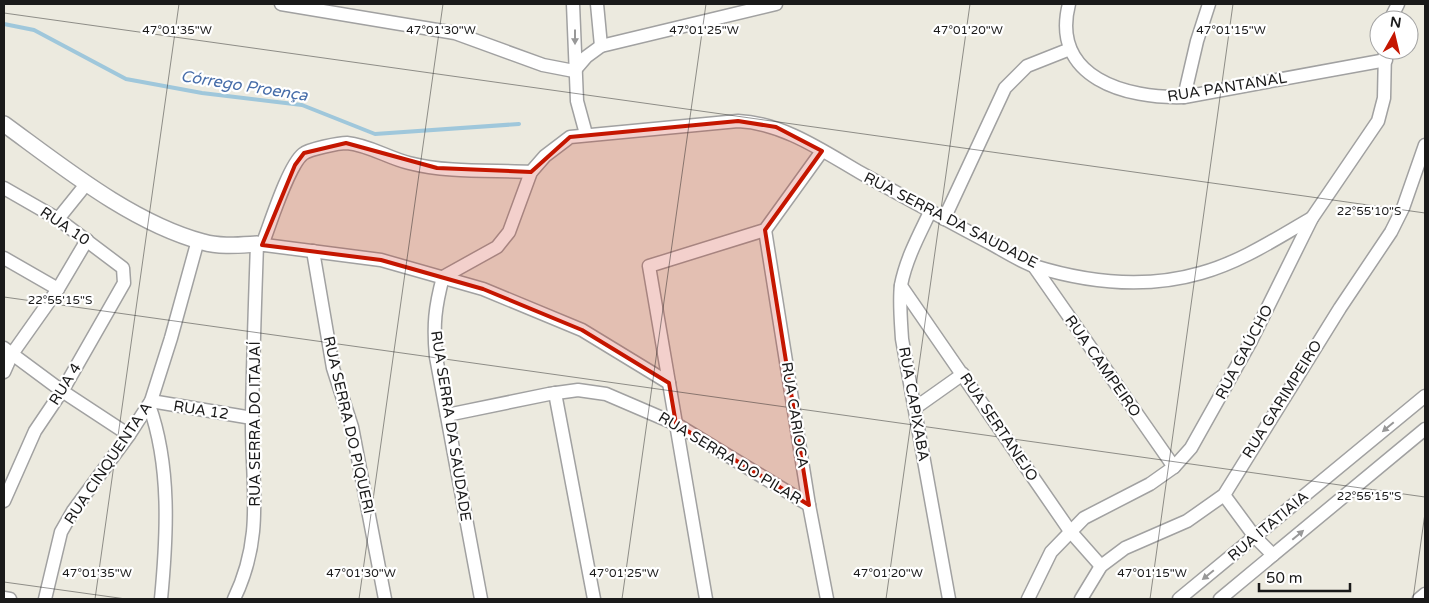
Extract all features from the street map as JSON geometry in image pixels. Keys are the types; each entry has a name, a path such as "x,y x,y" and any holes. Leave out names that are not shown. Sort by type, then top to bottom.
{"street":[{"path":"281,4 455,32 543,66 574,71"},
{"path":"444,277 458,267 478,259 497,247 510,232 531,172 545,156 570,138 586,134 577,102 574,71 573,4"},
{"path":"598,4 601,46"},
{"path":"574,71 586,57 601,46 776,4"},
{"name":"RUA PANTANAL","path":"1069,4 1065,32 1070,49 1079,64 1104,83 1132,93 1156,98 1184,97 1369,58"},
{"path":"1184,97 1197,41 1209,4"},
{"path":"944,219 1005,88 1027,66 1070,49"},
{"name":"RUA GAÚCHO","path":"1028,599 1051,552 1084,518 1150,484 1174,467 1191,448 1251,341 1312,218 1378,121 1384,98 1385,60"},
{"name":"RUA SERRA DA SAUDADE","path":"586,134 738,121 758,122 776,127 930,212 1033,265 1099,280 1136,284 1169,281 1202,273 1243,258 1312,218"},
{"path":"4,124 134,214 198,240 226,245 260,245 381,260 444,277 483,289 582,330 669,383"},
{"path":"260,245 295,165 304,153 324,147 346,143 361,146 408,163 437,168 531,172"},
{"name":"RUA GARIMPEIRO","path":"1081,599 1101,566 1126,548 1187,521 1224,495 1340,308 1391,232 1403,208 1425,145"},
{"path":"706,599 649,266 764,230 822,151"},
{"path":"58,218 87,183"},
{"name":"RUA 10","path":"4,188 58,218 123,268"},
{"name":"RUA CAPIXABA","path":"930,212 908,260 901,286 902,339 949,599"},
{"name":"RUA CARIOCA","path":"764,230 809,505 827,599"},
{"path":"4,372 8,351 58,289 87,240"},
{"name":"RUA CINQUENTA A","path":"45,599 61,532 73,511 130,435 150,403 171,338 198,240"},
{"name":"RUA SERRA DO ITAJAÍ","path":"234,599 251,554 255,512 252,418 260,245"},
{"name":"RUA SERRA DO PIQUERI","path":"313,251 333,368 352,427 385,599"},
{"path":"4,258 58,289"},
{"name":"RUA CAMPEIRO","path":"1033,265 1174,467"},
{"name":"RUA 4","path":"4,501 35,431 62,391 124,283 123,268"},
{"name":"RUA SERRA DA SAUDADE","path":"444,277 433,327 447,415 481,599"},
{"name":"RUA SERTANEJO","path":"901,286 1070,531 1101,566"},
{"path":"8,351 62,391 130,435"},
{"path":"915,408 963,374"},
{"name":"RUA SERRA DO PILAR","path":"447,415 555,393 578,390 606,394 676,424 809,505"},
{"path":"555,393 594,599"},
{"name":"RUA ITATIAIA","path":"1179,599 1425,396"},
{"path":"150,403 164,474 166,544 161,599"},
{"name":"RUA 12","path":"150,403 252,418"},
{"name":"RUA ITATIAIA","path":"1220,599 1425,429"},
{"path":"1224,495 1255,537 1273,555"},
{"path":"1419,599 1425,594"},
{"path":"4,598 10,599"}],"highlighted area":[{"path":"738,121 776,127 822,151 765,230 809,505 676,424 669,383 582,330 483,289 381,260 262,245 295,165 304,153 346,143 437,168 531,172 570,137"}],"waterway":[{"name":"Córrego Proença","path":"4,24 34,30 126,79 202,93 302,105 375,134 519,124"}]}
